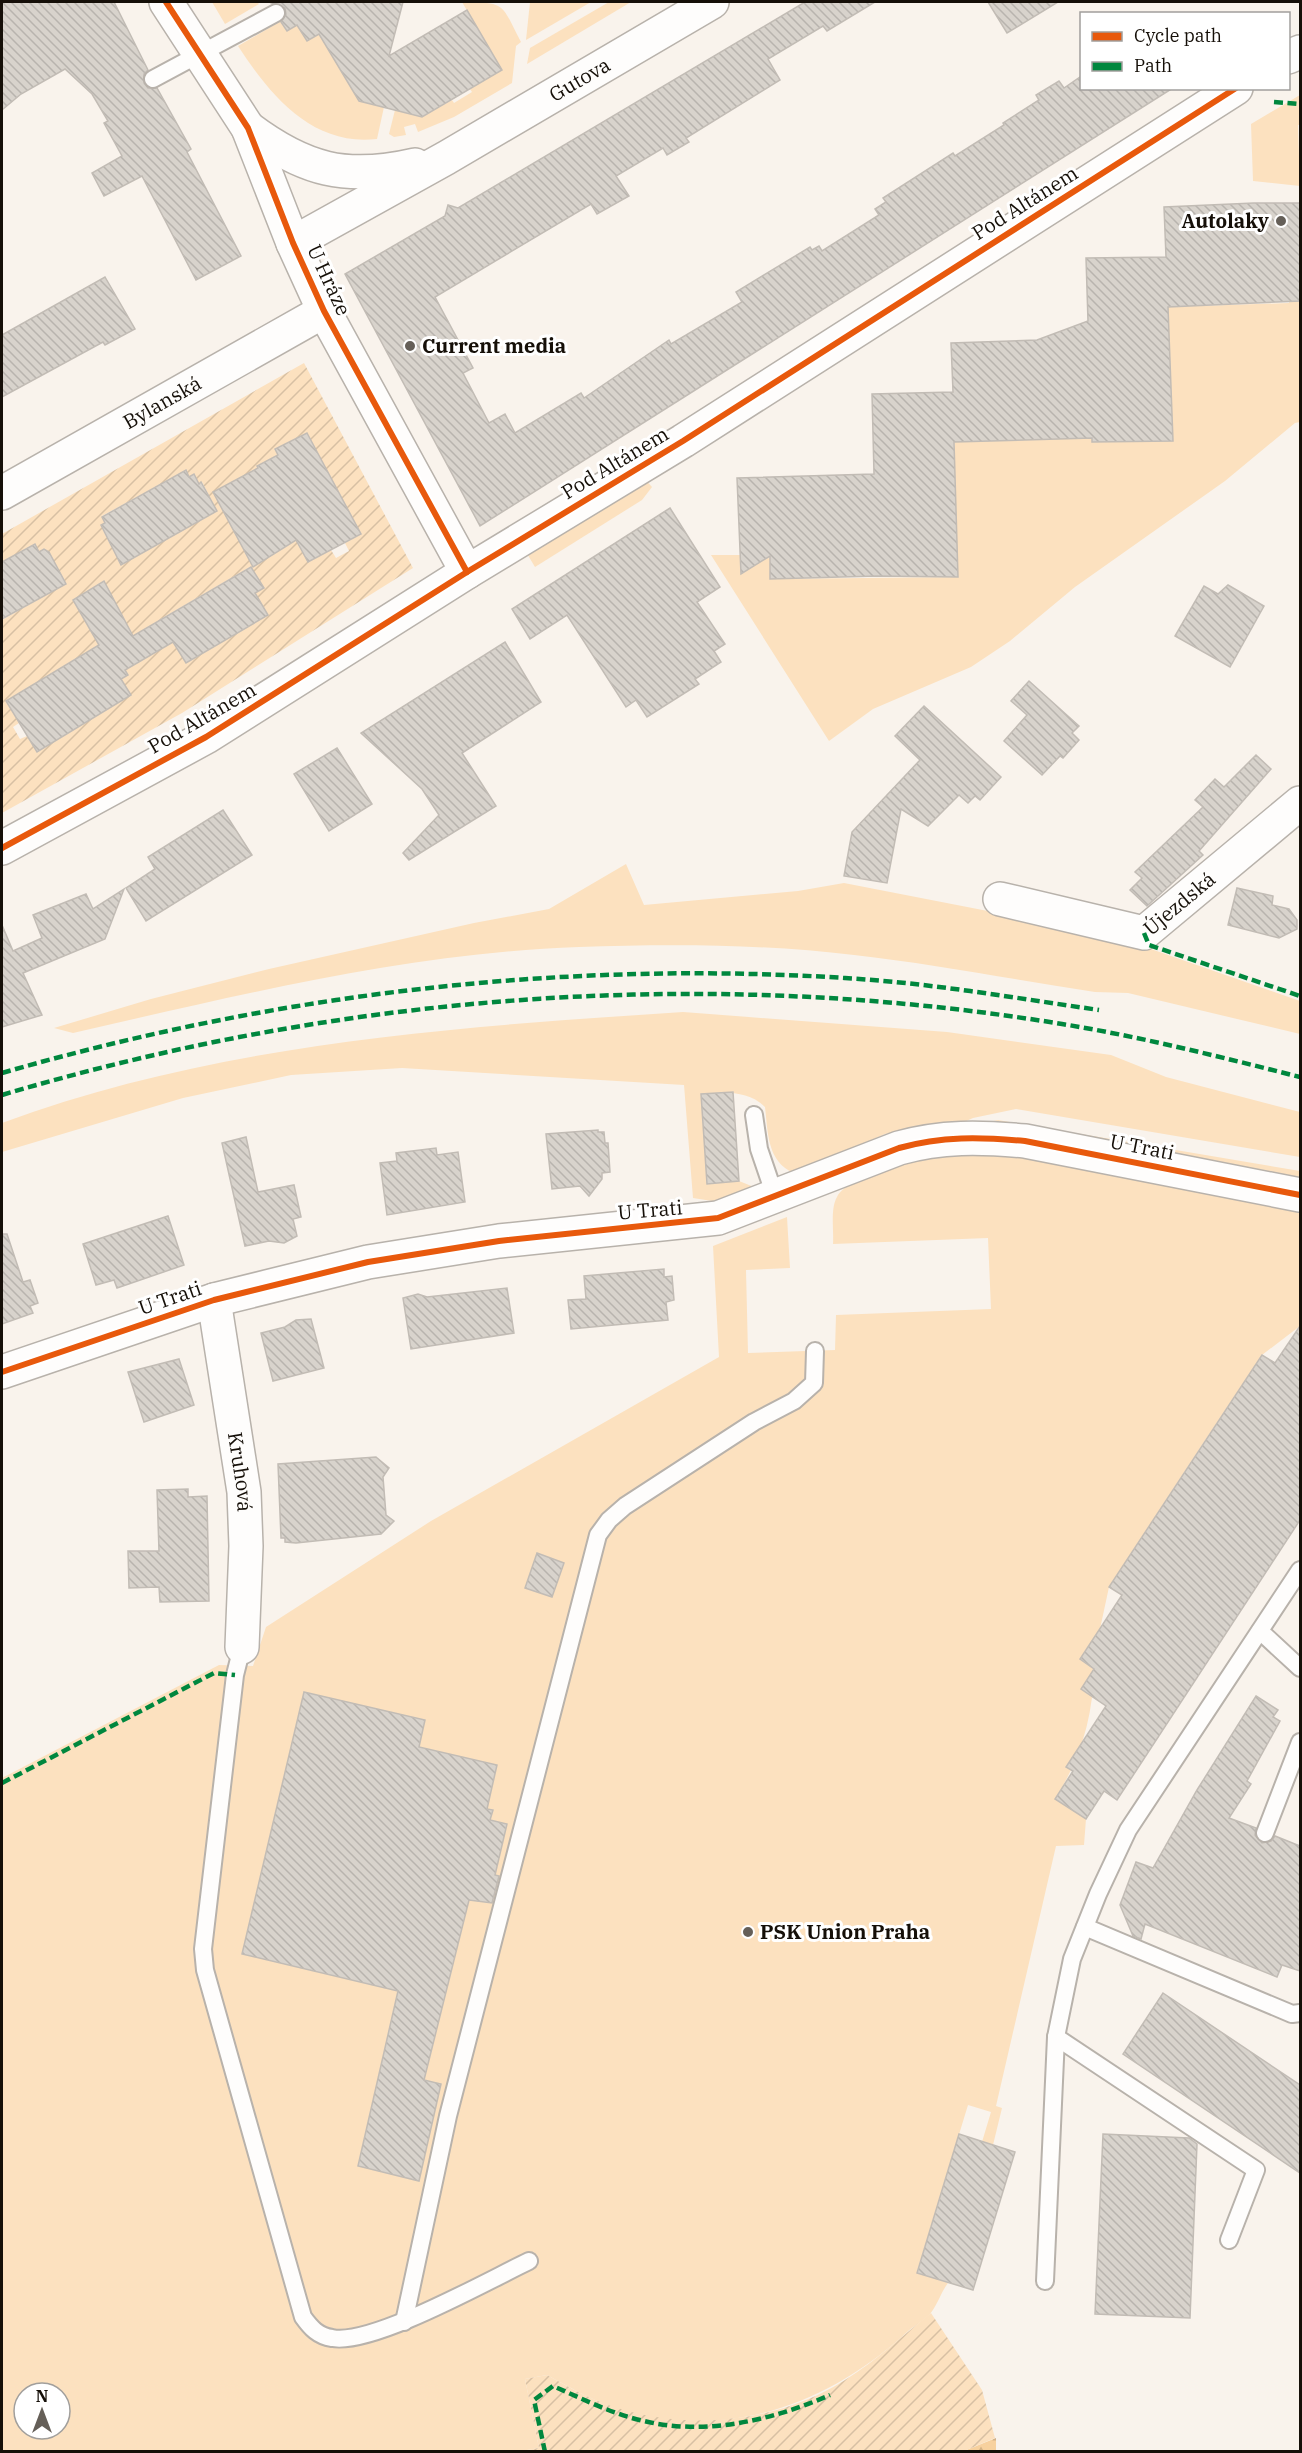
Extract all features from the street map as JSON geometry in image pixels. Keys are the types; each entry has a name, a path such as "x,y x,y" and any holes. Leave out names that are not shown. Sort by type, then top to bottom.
{"street":[{"name":"U Hráze","path":"166,2 248,128 293,243 324,311 467,572"},
{"name":"Gutova","path":"293,243 446,158 712,2"},
{"name":"Pod Altánem","path":"2,848 206,737 467,572 683,441 1233,90"},
{"name":"Gutova","path":"248,128 277,150 304,163 350,172 383,172 446,158"},
{"name":"Bylanská","path":"2,494 324,311"},
{"name":"Újezdská","path":"1000,899 1144,933 1300,804"},
{"name":"U Trati","path":"2,1372 214,1300 357,1264 433,1250 718,1218 899,1148 951,1137 1024,1141 1300,1195"},
{"name":"Kruhová","path":"214,1300 244,1492 246,1546 242,1647"}],"lane":[{"path":"153,79 276,13"},
{"path":"754,1115 759,1149 775,1196"},
{"path":"404,2322 448,2116 598,1535 609,1520 625,1506 754,1422 795,1401 814,1383 815,1351"},
{"path":"1045,2282 1056,2037 1072,1959 1128,1830 1300,1570"},
{"path":"1260,1631 1300,1668"},
{"path":"242,1647 235,1675 203,1949 205,1970 303,2317 313,2332 333,2339 357,2337 404,2322 529,2261"},
{"path":"1265,1833 1300,1742"},
{"path":"1085,1927 1292,2014 1300,2013"},
{"path":"1056,2037 1256,2170 1229,2240"}],"shaded area":[{"path":"212,2 257,2 259,4 225,24"},
{"path":"462,2 496,5 506,13 521,42 516,46 512,83 454,117 418,132 415,124 404,127 406,135 394,137 389,134 395,110 422,117 452,100 454,103 472,92 470,89 502,70"},
{"path":"530,2 591,2 526,40"},
{"path":"609,2 631,2 527,64 530,48"},
{"path":"281,21 287,31 297,25 307,41 319,34 359,101 384,107 377,139 354,139 332,135 313,126 278,99 264,82 238,46"},
{"path":"1300,95 1300,125 1298,125 1300,186 1253,181 1251,124"},
{"path":"1294,270 1300,270 1300,422 1295,423 1225,481 1075,587 1010,641 971,667 873,709 829,741 711,555 740,555 741,560 770,558 771,579 957,577 954,421 986,441 1075,438 1091,404 1092,442 1173,441 1167,286 1198,285 1199,306 1289,303"},
{"path":"304,363 413,568 182,713 2,813 2,620 59,587 35,544 2,562 2,534","holes":["307,433 361,534 345,543 349,551 336,558 331,550 308,562 283,514 274,519 289,545 268,557 257,466 278,455 276,449","185,471 189,477 194,474 199,484 202,482 215,507 112,548 101,526 105,523 102,516","250,567 264,588 255,593 268,615 186,663 161,619","100,644 120,662 128,674 121,679 131,695 37,752 27,736 20,739 13,727 19,723 7,701"]},
{"path":"643,477 652,487 642,500 535,567 526,552"},
{"path":"626,864 644,905 798,891 844,883 998,913 1148,948 1300,1001 1300,1034 1128,993 1095,992 945,967 820,951 682,945 579,947 451,958 324,978 73,1033 54,1028 151,999 269,969 474,923 549,909"},
{"path":"683,1012 947,1032 1111,1055 1166,1077 1300,1112 1300,1157 1016,1109 973,1118 955,1126 903,1130 885,1134 794,1173 778,1162 774,1154 768,1136 765,1107 759,1101 735,1093 709,1093 701,1094 707,1183 739,1181 754,1187 725,1199 712,1201 693,1198 684,1085 402,1068 291,1075 183,1098 2,1152 2,1123 84,1096 167,1074 338,1043 510,1024"},
{"path":"998,1120 1300,1171 1300,1183 974,1125"},
{"path":"967,1151 1035,1157 1300,1211 1300,1326 1262,1355 1202,1445 1109,1587 1100,1629 1080,1659 1094,1669 1091,1704 1079,1753 1055,1799 1086,1819 1084,1845 1056,1846 996,2106 1002,2108 993,2145 982,2142 991,2112 968,2105 917,2272 948,2283 932,2311 874,2359 842,2380 808,2398 773,2410 737,2418 699,2421 661,2418 611,2407 547,2375 525,2379 539,2448 521,2451 2,2452 2,1778 219,1665 253,1666 266,1627 431,1521 719,1357 713,1246 787,1217 790,1268 746,1270 748,1353 835,1350 836,1315 991,1309 988,1238 833,1244 835,1202 845,1188 876,1172 917,1160"},
{"path":"931,2313 982,2390 995,2438 964,2451 521,2451 539,2448 525,2379 547,2375 601,2403 649,2416 677,2420 736,2418 793,2405 820,2394 867,2365"}],"green space":[{"path":"996,2438 996,2451 964,2451"}],"building":[{"path":"2,2 114,2 148,70 144,74 144,83 148,88 157,88 191,149 187,152 241,256 196,280 142,176 104,196 92,173 122,156 104,123 108,121 92,94 65,69 21,94 2,110"},
{"path":"269,2 403,2 389,56 467,10 502,70 422,117 359,101 319,34 307,41 297,25 287,31 281,22 286,14 285,8"},
{"path":"805,2 875,2 827,31 823,26 768,59 780,80 686,138 689,142 667,155 663,148 616,176 629,196 597,214 591,204 435,297 473,368 463,373 489,423 505,414 515,433 581,393 584,398 669,340 671,344 742,302 736,292 810,247 812,250 819,246 822,251 879,215 875,209 886,202 883,198 953,153 955,156 1004,125 1003,123 1039,100 1036,95 1059,81 1064,88 1080,77 1080,90 1170,90 480,526 345,274 445,216 448,205 458,208"},
{"path":"988,2 1058,2 1007,33"},
{"path":"1300,203 1300,301 1168,307 1173,441 1092,442 1092,438 954,442 958,577 877,576 770,579 770,556 741,574 737,478 874,474 872,394 953,392 951,343 1037,340 1088,321 1086,258 1166,257 1164,207"},
{"path":"105,277 135,329 105,345 103,342 2,397 2,335"},
{"path":"307,433 361,534 308,562 296,540 253,567 213,492 258,468 257,466 278,455 275,449"},
{"path":"186,470 189,477 194,474 199,484 201,482 217,511 121,565 101,525 105,523 102,517"},
{"path":"670,508 720,587 697,602 725,644 714,651 721,662 695,679 699,684 647,717 636,700 626,707 567,615 530,639 512,609"},
{"path":"35,544 39,552 44,549 49,552 66,584 2,619 2,562"},
{"path":"251,567 264,588 255,593 268,615 186,663 173,642 125,670 128,675 121,679 131,695 37,752 6,701 99,645 73,600 104,581 133,636"},
{"path":"1228,585 1264,606 1230,667 1175,636 1204,586 1218,594"},
{"path":"505,642 541,702 462,753 496,806 409,860 403,853 439,815 422,789 361,733"},
{"path":"1029,681 1079,726 1072,733 1079,740 1063,758 1060,756 1042,775 1004,741 1027,715 1011,701"},
{"path":"924,706 1001,777 980,800 975,796 968,803 959,795 928,826 901,809 887,883 844,876 852,832 920,760 895,736"},
{"path":"337,748 372,804 329,831 294,774"},
{"path":"1256,755 1271,769 1199,851 1203,855 1147,906 1130,890 1142,878 1135,872 1203,807 1195,800 1215,779 1224,787"},
{"path":"223,810 252,855 146,921 126,888 155,869 148,857"},
{"path":"1237,888 1273,896 1272,905 1289,909 1297,920 1297,929 1279,938 1228,925"},
{"path":"124,889 105,939 23,973 42,1015 2,1027 2,925 13,951 42,938 33,915 86,894 93,909"},
{"path":"733,1092 739,1181 707,1184 701,1094"},
{"path":"598,1130 598,1132 604,1132 605,1143 608,1143 610,1172 602,1173 602,1179 589,1196 580,1186 552,1189 546,1134"},
{"path":"246,1137 258,1192 294,1185 301,1217 293,1219 297,1236 284,1243 269,1241 245,1246 222,1143"},
{"path":"436,1148 437,1155 458,1152 465,1202 387,1215 380,1163 397,1161 396,1153"},
{"path":"168,1216 184,1265 117,1288 114,1280 96,1285 83,1244"},
{"path":"2,1234 7,1234 23,1282 30,1280 38,1303 30,1306 33,1313 2,1324"},
{"path":"664,1269 664,1277 672,1276 674,1300 666,1302 668,1320 571,1329 568,1300 586,1299 584,1276"},
{"path":"507,1288 514,1333 411,1349 403,1298 418,1294 427,1297"},
{"path":"311,1319 324,1368 273,1381 261,1333 285,1327 296,1320"},
{"path":"1300,1326 1300,1520 1117,1800 1104,1791 1086,1819 1055,1799 1073,1771 1066,1767 1106,1706 1081,1689 1094,1669 1080,1659 1122,1595 1109,1587 1262,1355 1275,1363"},
{"path":"179,1359 194,1405 144,1422 128,1372"},
{"path":"376,1457 389,1468 383,1477 386,1515 394,1521 381,1534 296,1543 285,1542 285,1538 281,1538 278,1464"},
{"path":"188,1489 188,1497 207,1496 209,1601 160,1602 159,1587 129,1588 128,1551 159,1551 157,1490"},
{"path":"537,1553 564,1563 552,1597 525,1588"},
{"path":"304,1692 425,1720 419,1747 497,1765 487,1809 493,1810 490,1820 507,1824 495,1875 499,1876 492,1903 469,1900 424,2080 441,2084 419,2181 358,2166 398,1991 242,1954"},
{"path":"1256,1696 1278,1710 1273,1717 1280,1721 1247,1781 1251,1784 1229,1818 1256,1828 1255,1835 1262,1843 1271,1841 1275,1836 1300,1846 1300,1971 1282,1965 1277,1977 1145,1924 1141,1939 1133,1936 1120,1905 1136,1862 1153,1868 1197,1790"},
{"path":"1163,1993 1300,2085 1300,2173 1123,2054"},
{"path":"959,2134 1015,2152 973,2290 917,2273"},
{"path":"1103,2134 1189,2138 1197,2144 1190,2318 1095,2314"}],"marked path":[{"path":"1274,102 1300,104"},
{"path":"1144,933 1149,945 1300,996"},
{"path":"2,1073 105,1045 209,1022 314,1003 419,989 525,979 631,974 738,974 845,978 941,987 1099,1010"},
{"path":"2,1095 132,1060 263,1033 395,1012 528,1000 661,994 795,996 929,1006 1092,1029 1300,1077"},
{"path":"2,1783 214,1673 235,1675"},
{"path":"545,2452 534,2400 553,2386 632,2418 691,2427 739,2423 762,2418 786,2412 830,2395"}],"cycle path":[{"path":"166,2 248,128 293,243 324,311 467,572"},
{"path":"2,848 206,737 467,572 683,441 1233,90"},
{"path":"2,1372 214,1300 368,1262 499,1241 718,1218 899,1148 930,1141 977,1138 1025,1141 1300,1195"}],"place":[{"name":"Autolaky","path":"1281,221"},
{"name":"Current media","path":"410,346"},
{"name":"PSK Union Praha","path":"748,1932"}]}
